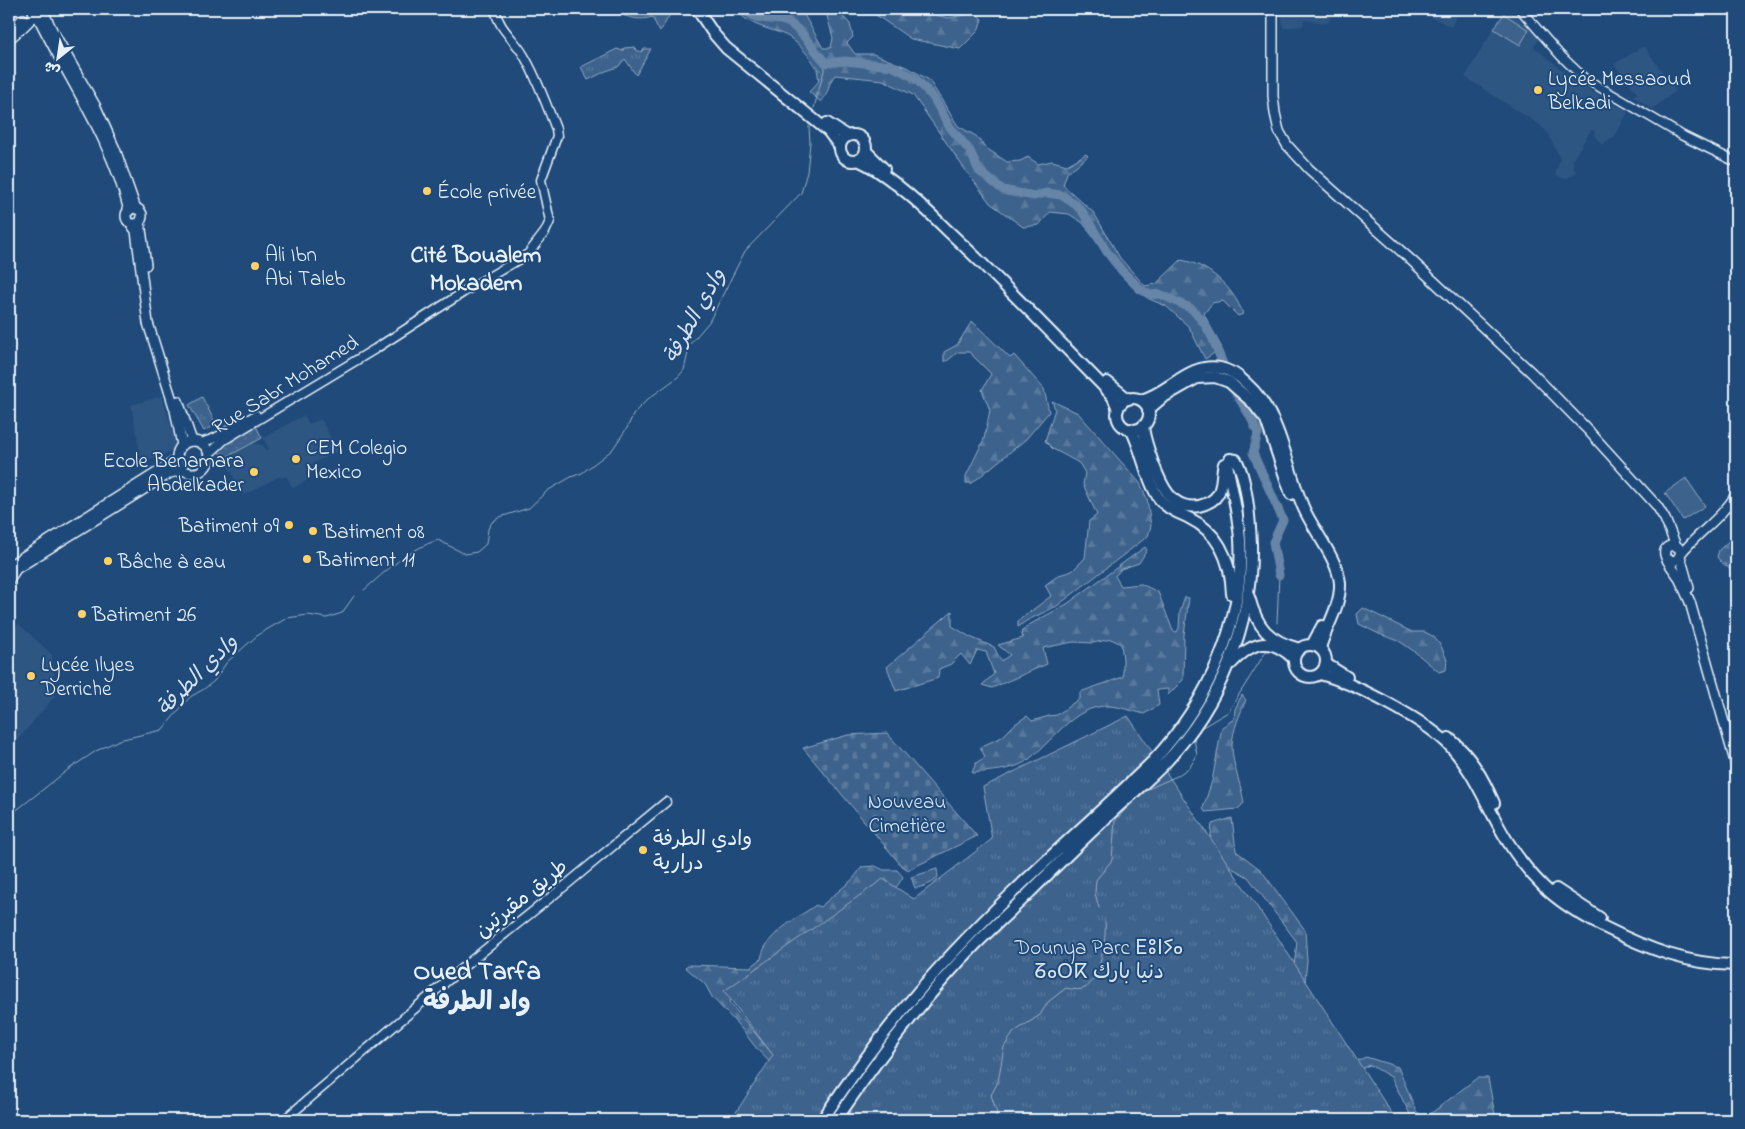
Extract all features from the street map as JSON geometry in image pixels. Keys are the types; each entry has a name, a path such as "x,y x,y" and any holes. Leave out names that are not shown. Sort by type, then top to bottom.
{"highway":[{"path":"697,9 726,48 828,131 840,146 841,153 845,157 850,160 858,160 873,168 933,216 965,246 1108,391 1118,409 1119,421 1126,427 1137,429 1143,426 1148,419 1148,410 1141,400 1128,399 1120,404 1118,409"},
{"path":"704,9 719,31 733,45 831,126 847,136 856,135 861,137 865,142 866,151 878,164 936,210 1112,387 1128,399"},
{"path":"840,146 847,136"},
{"path":"858,160 866,151"},
{"path":"1141,400 1158,394 1191,372 1211,368 1227,370 1237,376 1250,387 1265,405 1281,437 1294,483 1305,510 1333,560 1339,577 1340,586 1337,603 1316,646"},
{"path":"1148,410 1162,398 1193,380 1210,376 1225,380 1233,385 1248,397 1262,413 1269,426 1294,501 1333,575 1333,598 1316,646"},
{"path":"836,1120 896,1035 959,962 1092,831 1165,763 1195,724 1228,668 1240,630 1248,593 1251,551 1246,500 1238,462 1232,459 1224,464 1221,485 1216,498 1199,506 1181,504 1169,496 1162,486 1145,440 1143,426"},
{"path":"1131,429 1140,446 1158,497 1171,510 1190,518 1205,528 1221,547 1230,569 1233,614"},
{"path":"822,1120 885,1032 949,956 1148,765 1173,737 1193,710 1209,681 1221,652 1233,614 1239,580 1240,540 1227,462"},
{"path":"1248,593 1254,614 1266,632 1278,641 1300,649"},
{"path":"1228,668 1244,652 1255,645 1274,645 1280,647 1294,658"},
{"path":"1320,674 1326,664 1326,655 1316,646 1304,646 1294,658 1295,666 1302,675 1310,677 1320,674 1339,680 1392,706 1427,727 1447,743 1471,775 1517,855 1544,887 1565,904 1599,925 1653,950 1678,958 1736,965"},
{"path":"1326,664 1341,674 1418,714 1458,745 1483,778 1515,844 1537,871 1562,894 1594,914 1656,944 1692,954 1736,959"}],"main road":[{"path":"1273,9 1274,105 1279,131 1287,145 1309,168 1411,260 1567,408 1657,506 1676,546 1680,550 1680,556 1736,749"},
{"path":"9,31 37,10"},
{"path":"9,39 37,10"},
{"path":"37,10 93,117 111,156 132,210"},
{"path":"9,580 16,568 170,473 184,470 193,473 203,470 209,461 206,447 197,442 181,412 156,331 136,223 126,217 132,210"},
{"path":"132,210 140,211 142,215 136,223 136,231 148,324 174,410 182,445"},
{"path":"184,470 177,460 178,450 182,445 197,442"},
{"path":"9,568 10,565 97,509 177,460"},
{"path":"1668,526 1665,553 1690,602 1736,765"},
{"path":"1666,548 1670,545 1676,546"},
{"path":"1667,558 1673,561 1680,556"}],"street":[{"name":"Rue Sabr Mohamed","path":"209,454 224,440 528,254 548,227 549,214 541,180 556,136 556,129 539,86 524,56 499,22 494,9"},
{"path":"1520,9 1560,55 1584,78 1683,136 1736,162"},
{"path":"197,442 215,438 293,395 300,394"},
{"path":"1680,556 1723,513 1736,494"},
{"path":"1676,546 1697,537"},
{"name":"طريق مقبرتين","path":"284,1120 475,958 560,891 666,802"}],"shaded area":[{"path":"1281,9 1334,9 1328,23 1303,20 1303,26 1283,28"},
{"path":"1430,9 1455,9 1454,11 1458,13 1451,27 1427,15"},
{"name":"Lycée Messaoud Belkadi","path":"1505,9 1513,9 1539,39 1534,47 1582,86 1628,112 1614,138 1602,145 1594,135 1595,131 1591,130 1573,159 1576,173 1566,179 1555,175 1560,158 1546,131 1540,125 1465,77"},
{"path":"1644,46 1676,91 1652,109 1633,96 1637,93 1614,64"},
{"path":"162,396 177,447 160,457 142,462 131,405"},
{"name":"CEM Colegio Mexico","path":"304,415 309,424 321,419 338,451 306,467 311,478 293,488 286,476 281,478 280,476 244,495 224,459 253,443 263,445 266,450 269,449 263,438"},
{"name":"Lycée Ilyes Derriche","path":"19,624 52,655 55,696 9,750 9,635"}],"green space":[{"path":"619,9 673,9 660,32 652,17 643,19 632,18 619,14"},
{"path":"737,9 761,9 776,14 803,13 823,48 831,48 833,38 827,16 836,9 850,24 853,37 847,43 855,54 873,54 909,68 929,80 958,126 976,136 986,148 1007,162 1020,161 1028,157 1038,164 1052,161 1067,165 1086,154 1088,156 1067,173 1063,185 1094,213 1120,258 1145,286 1156,284 1181,260 1201,266 1210,272 1233,295 1243,314 1238,316 1223,301 1212,303 1204,314 1222,348 1205,359 1189,327 1166,306 1149,299 1117,271 1083,223 1069,214 1050,212 1039,225 1023,227 990,203 913,95 883,80 835,75 821,102 809,92 819,81 817,69 803,50 785,35 746,19"},
{"path":"867,9 913,9 948,18 976,13 982,19 978,31 960,49 911,39"},
{"path":"1504,14 1529,30 1520,45 1494,29"},
{"path":"635,47 636,50 641,52 644,49 651,49 636,75 625,59 618,67 588,80 581,67 617,49 623,51 624,48"},
{"path":"972,321 1010,358 1014,355 1044,389 1049,412 1026,439 972,483 966,483 966,476 984,439 990,410 982,390 991,374 969,352 958,352 947,361 944,361 944,352 957,345"},
{"path":"202,397 216,424 204,431 189,405"},
{"path":"1052,401 1078,413 1140,483 1147,499 1151,526 1148,536 1057,606 1018,627 1018,621 1051,596 1045,585 1059,575 1072,571 1085,558 1089,521 1097,515 1083,484 1085,473 1079,463 1053,449 1045,441 1055,409"},
{"path":"256,426 262,438 223,459 217,448"},
{"path":"1686,478 1705,506 1683,520 1665,493"},
{"path":"1736,534 1736,574 1717,557 1719,550"},
{"path":"1145,547 1147,550 1139,563 1121,569 1115,576 1121,586 1141,584 1158,592 1173,631 1177,632 1180,612 1185,597 1189,598 1184,635 1183,680 1168,695 1168,689 1157,690 1159,705 1144,714 1110,706 1097,707 1085,711 1064,726 1025,762 1006,769 972,773 976,763 985,757 980,747 1002,737 1015,724 1027,716 1032,721 1057,715 1080,698 1080,692 1123,677 1121,644 1111,639 1093,643 1073,642 1043,648 1047,664 992,688 982,685 994,674 986,652 977,650 970,665 961,654 951,664 939,669 938,678 896,691 887,667 952,611 952,626 970,637 994,647 1001,661 1010,655 998,645 1023,638 1021,632 1029,625 1067,604"},
{"path":"1363,608 1412,632 1425,632 1434,637 1441,646 1447,660 1446,670 1439,672 1399,641 1359,624 1357,614"},
{"path":"1242,695 1246,700 1235,727 1232,745 1233,760 1244,803 1238,809 1205,812 1203,808 1212,781 1222,727 1234,719 1235,709"},
{"name":"Dounya Parc ⴹⵓⵏⵢⴰ ⵒⴰⵔⴽ دنيا بارك","path":"1128,716 1276,935 1396,1120 731,1120 773,1055 724,991 883,879 914,899 992,839 983,787"},
{"name":"Nouveau Cimetière","path":"887,733 977,836 908,870 901,865 803,748 848,735"},
{"path":"1232,818 1236,851 1261,870 1305,930 1307,961 1302,1008 1314,1034 1336,1065 1351,1063 1366,1057 1398,1067 1416,1111 1425,1118 1477,1078 1488,1078 1496,1120 1413,1120 1391,1077 1370,1065 1335,1078 1323,1054 1305,1033 1293,1005 1293,974 1297,942 1248,877 1216,859 1210,844 1212,824"},
{"path":"875,866 884,870 897,870 903,877 898,885 880,903 735,994 729,1002 779,1062 783,1076 712,997 705,984 685,967 688,965 751,967 761,959 768,942 782,928 816,905 820,907 853,879 862,867"},
{"path":"937,869 938,877 934,881 915,888 911,877"}],"waterway":[{"path":"746,9 754,16 784,21 794,26 826,63 845,61 892,66 915,78 933,97 949,126 970,151 979,171 1003,190 1034,196 1046,193 1061,195 1074,203 1082,211 1107,252 1140,289 1150,295 1160,294 1192,309 1204,323 1212,337 1223,364"},
{"name":"وادي الطرفة","path":"814,108 826,63"},
{"name":"وادي الطرفة","path":"364,590 389,568 408,555 438,540 465,554 477,552 486,544 488,529 492,522 500,517 529,508 547,491 582,473 612,450 627,428 634,413 684,370 690,344 709,322 745,251 801,193 807,172 810,143 809,126"},
{"path":"1232,387 1258,433 1253,453 1283,520 1273,542 1279,575"},
{"path":"1277,623 1279,575"},
{"name":"وادي الطرفة","path":"9,816 69,769 96,751 119,740 162,730 190,697 214,681 227,662 259,634 287,618 308,615 327,618 342,613 354,596"},
{"path":"1099,908 1095,893 1096,880 1112,860 1115,821 1148,789 1177,776 1190,767 1197,755 1194,739 1201,728 1228,712 1267,650"},
{"path":"994,1120 997,1113 991,1095 998,1082 1004,1047 1014,1032 1040,1015 1048,1002 1066,988 1085,988 1090,983 1095,976 1101,958 1105,938 1105,922"}],"place":[{"name":"Lycée Messaoud Belkadi","path":"1538,90"},
{"name":"École privée","path":"427,191"},
{"name":"Ali Ibn Abi Taleb","path":"255,266"},
{"name":"CEM Colegio Mexico","path":"296,459"},
{"name":"Ecole Benamara Abdelkader","path":"254,472"},
{"name":"Batiment 09","path":"289,525"},
{"name":"Batiment 08","path":"313,531"},
{"name":"Batiment 11","path":"307,559"},
{"name":"Bâche à eau","path":"108,561"},
{"name":"Batiment 26","path":"82,614"},
{"name":"Lycée Ilyes Derriche","path":"31,676"},
{"name":"وادي الطرفة درارية","path":"643,850"}],"district":[{"name":"Cité Boualem Mokadem","path":"476,268"},
{"name":"Oued Tarfa واد الطرفة","path":"477,985"}]}
